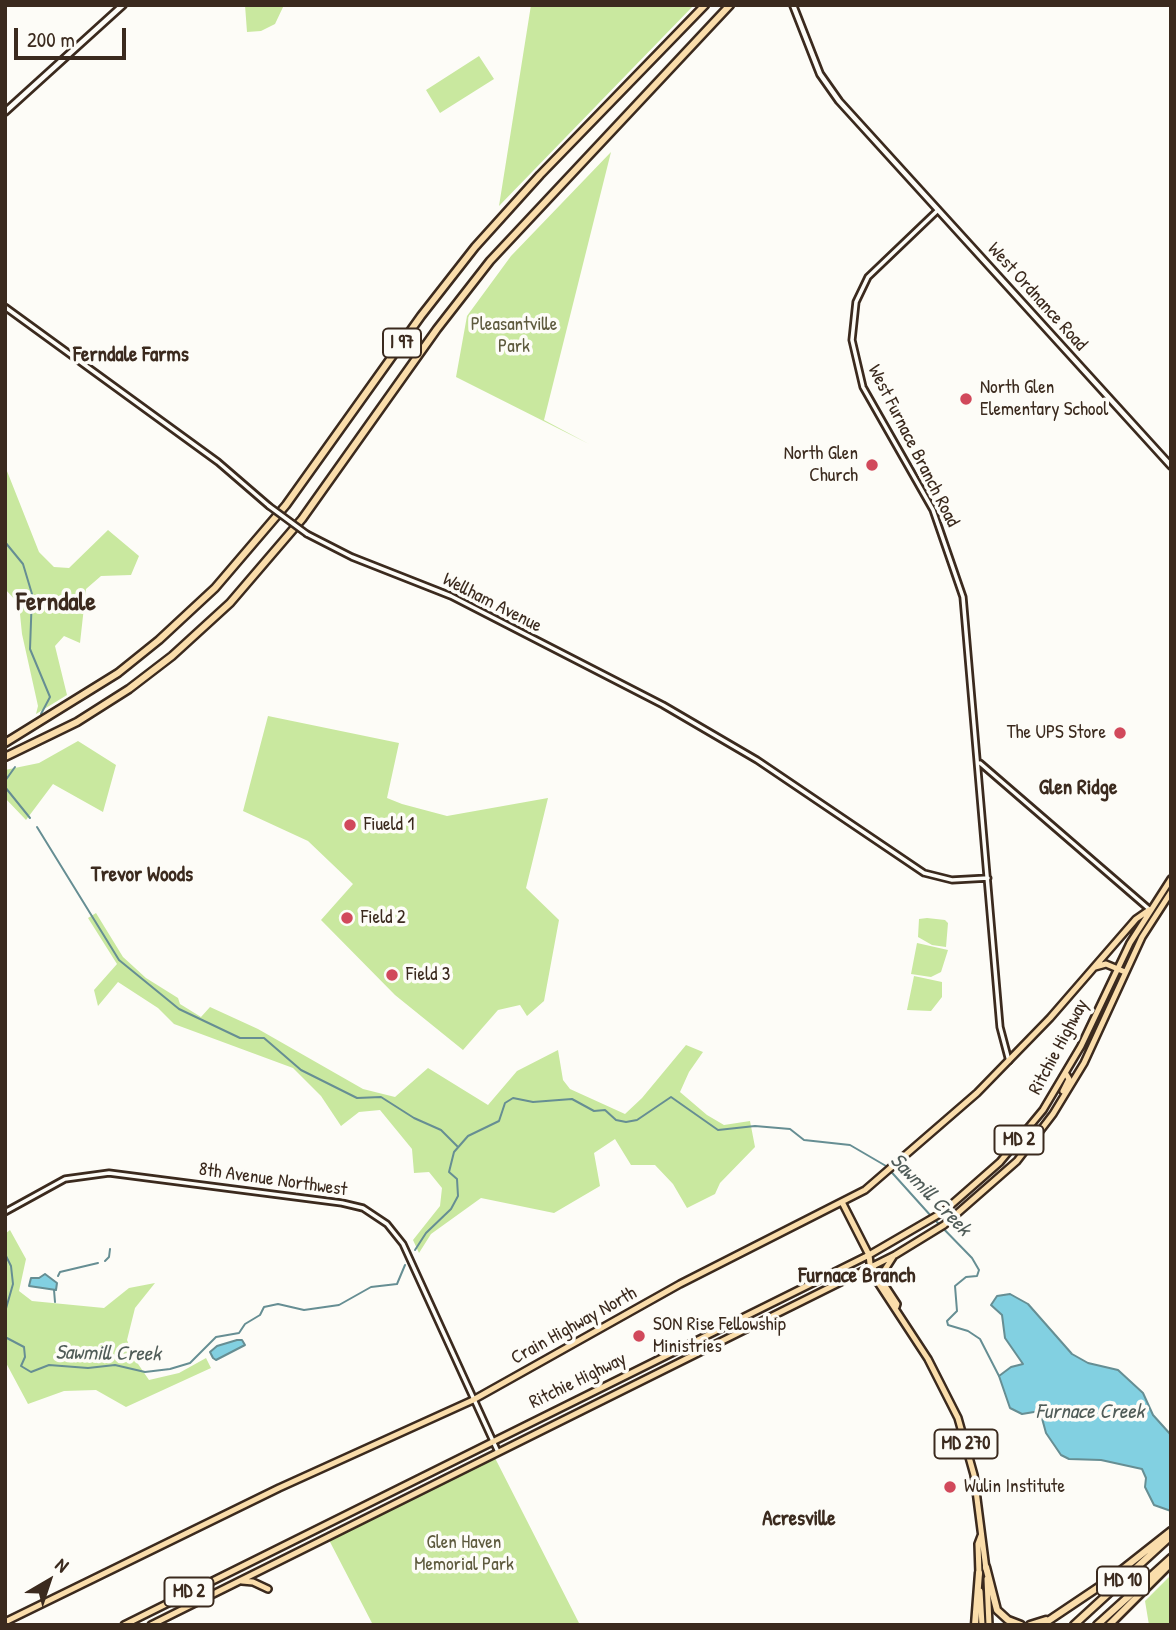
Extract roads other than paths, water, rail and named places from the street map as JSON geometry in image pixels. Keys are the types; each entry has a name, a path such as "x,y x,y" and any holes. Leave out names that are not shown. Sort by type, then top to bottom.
{"highway":[{"name":"I 97","path":"5,742 72,704 138,657 215,588 286,505 421,316 475,247 540,175 705,5"},
{"name":"I 97","path":"5,757 77,722 129,689 172,656 230,603 302,519 484,268 732,5"},
{"path":"1042,1625 1109,1580 1171,1533"},
{"name":"MD 10","path":"1074,1625 1171,1533"},
{"path":"1109,1625 1171,1560"},
{"name":"MD 10","path":"1097,1625 1171,1560"},
{"path":"986,1567 997,1610 1008,1620 1021,1625"},
{"path":"975,1625 979,1573"},
{"path":"1030,1625 1051,1618"}],"main road":[{"path":"5,112 123,5"},
{"path":"793,5 826,84 938,210"},
{"name":"West Ordnance Road","path":"938,210 1171,466"},
{"name":"Ritchie Highway","path":"124,1625 869,1255 933,1218 982,1180 1037,1119 1066,1074 1117,968 1149,910 1171,879"},
{"name":"Ritchie Highway","path":"151,1625 895,1255 941,1227 1017,1161 1063,1098 1077,1076 1125,972 1171,892"},
{"name":"Crain Highway North","path":"5,1622 279,1488 473,1400 672,1289 842,1202 884,1176 1009,1061 1136,919 1149,910"},
{"path":"1095,967 1106,964 1125,972"},
{"path":"1077,1076 1072,1068 1081,1046"},
{"path":"1063,1098 1069,1079 1066,1074"},
{"name":"MD 270","path":"842,1202 872,1266 934,1370 958,1418 974,1475 981,1536 985,1544 989,1625"},
{"path":"892,1297 884,1274 895,1255"},
{"name":"MD 270","path":"872,1266 871,1272 893,1307 896,1307"},
{"name":"MD 270","path":"981,1536 978,1544 982,1625"},
{"path":"239,1581 253,1582 268,1589"}],"street":[{"name":"West Furnace Branch Road","path":"938,210 867,277 856,302 852,340 863,387 923,490 938,521 960,586 978,761 1000,1027 1009,1061"},
{"name":"Wellham Avenue","path":"5,307 218,462 268,506 307,534 352,557 457,598 663,705 757,760 925,873 952,880 988,878"},
{"path":"978,761 1155,916"},
{"name":"8th Avenue Northwest","path":"5,1212 65,1179 109,1173 342,1203 363,1209 387,1224 403,1244 498,1452"}],"water":[{"path":"45,1274 57,1283 56,1290 29,1286 31,1278 39,1278"},
{"name":"Furnace Creek","path":"1010,1294 1028,1304 1072,1354 1088,1363 1118,1370 1143,1393 1153,1415 1171,1435 1171,1511 1154,1505 1145,1487 1146,1478 1142,1469 1101,1460 1069,1459 1061,1455 1046,1433 1040,1411 1022,1414 1010,1408 999,1376 1011,1367 1023,1364 1005,1338 1002,1315 991,1305 997,1296"},
{"path":"242,1340 245,1345 216,1360 213,1358 210,1352 217,1346"}],"waterway":[{"path":"5,542 23,564 32,594 30,649 50,697 41,714"},
{"path":"5,781 15,767"},
{"path":"5,787 30,818"},
{"path":"37,827 119,960 179,1009 240,1038 264,1038 301,1070 357,1098 381,1097 414,1118 441,1130 458,1147"},
{"name":"Sawmill Creek","path":"415,1250 426,1233 451,1209 458,1196 457,1179 449,1172 454,1152 468,1136 499,1121 505,1103 513,1098 533,1102 572,1099 594,1111 605,1110 616,1120 626,1122 637,1120 671,1097 718,1130 755,1126 790,1129 804,1140 850,1145 886,1166 931,1216"},
{"name":"Sawmill Creek","path":"935,1220 972,1258 979,1270 977,1276 966,1277 955,1286 957,1311 947,1321 948,1325 968,1331 980,1339 999,1376"},
{"path":"105,1261 109,1257 110,1249"},
{"path":"5,1254 11,1266 13,1284 5,1312"},
{"path":"58,1276 60,1272 98,1263"},
{"name":"Sawmill Creek","path":"5,1337 24,1347 25,1357 21,1366 31,1372 49,1365 88,1368 115,1365 145,1372 170,1369 190,1363 216,1337 239,1333 245,1324 260,1315 264,1307 278,1304 304,1310 339,1305 371,1287 397,1284 405,1265"},
{"path":"54,1290 55,1302"}],"place":[{"name":"North Glen Elementary School","path":"966,399"},
{"name":"North Glen Church","path":"872,465"},
{"name":"The UPS Store","path":"1120,733"},
{"name":"Fiueld 1","path":"350,825"},
{"name":"Field 2","path":"347,918"},
{"name":"Field 3","path":"392,975"},
{"name":"SON Rise Fellowship Ministries","path":"639,1336"},
{"name":"Wulin Institute","path":"950,1487"}],"district":[{"name":"Ferndale Farms","path":"131,355"},
{"name":"Ferndale","path":"56,603"},
{"name":"Glen Ridge","path":"1078,788"},
{"name":"Trevor Woods","path":"142,875"},
{"name":"Furnace Branch","path":"857,1276"},
{"name":"Acresville","path":"799,1519"}],"park label":[{"name":"Pleasantville Park","path":"514,336"},
{"name":"Glen Haven Memorial Park","path":"464,1554"}]}
